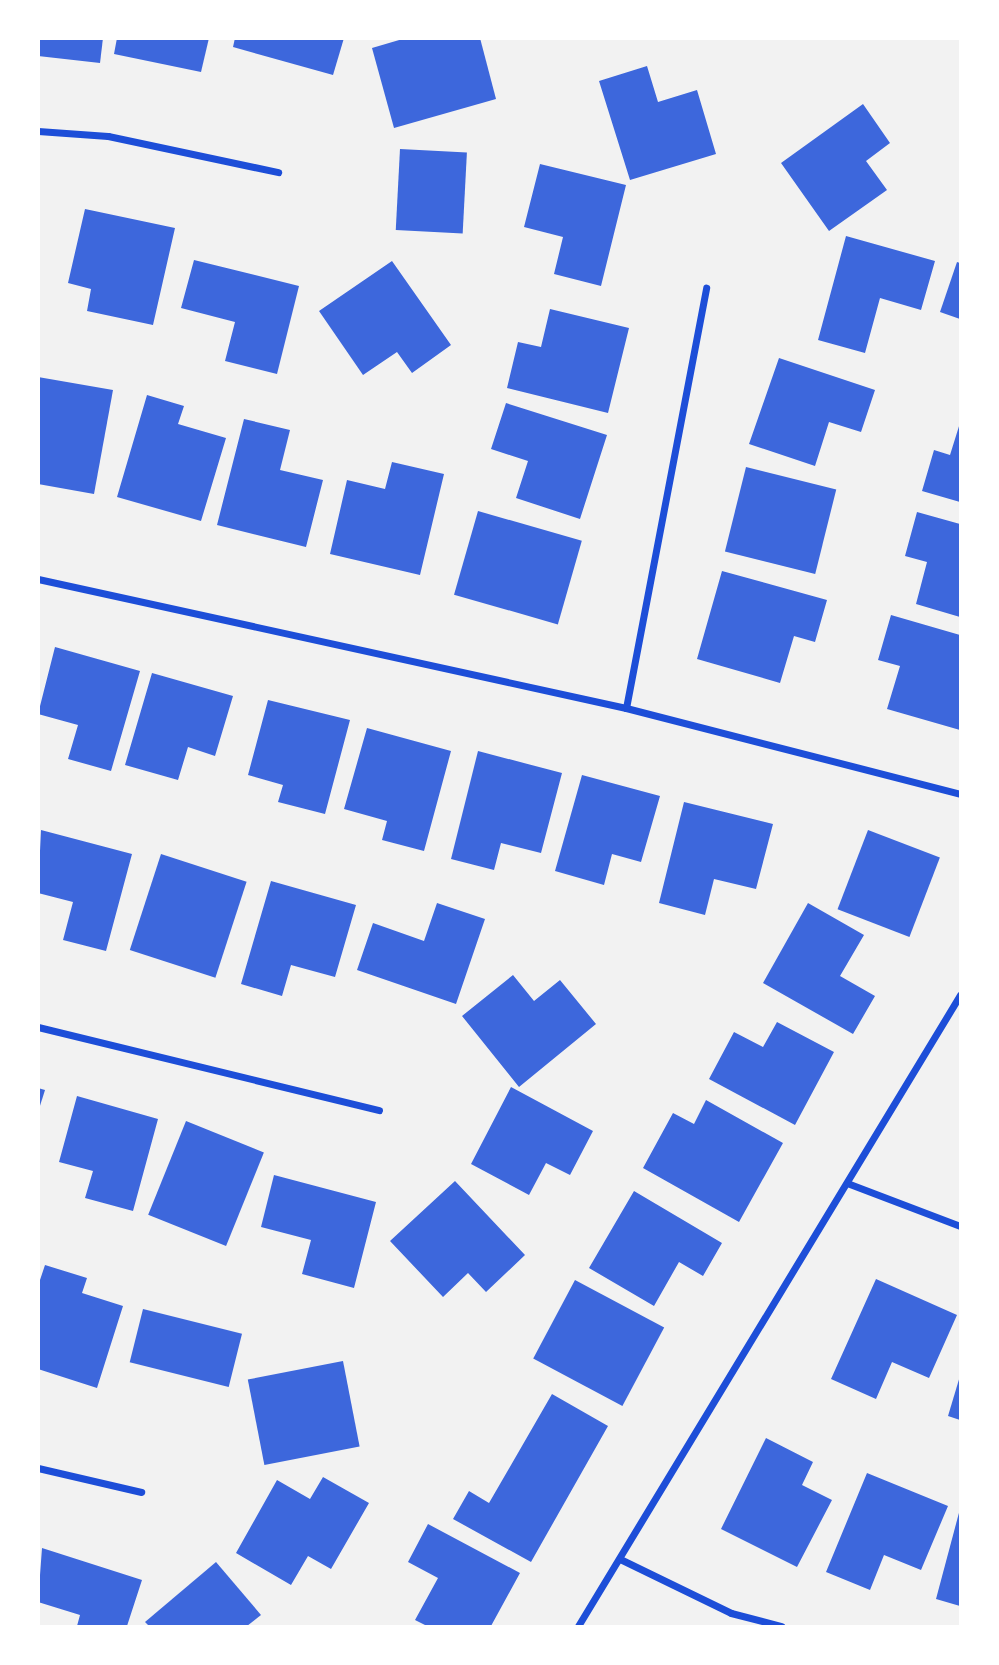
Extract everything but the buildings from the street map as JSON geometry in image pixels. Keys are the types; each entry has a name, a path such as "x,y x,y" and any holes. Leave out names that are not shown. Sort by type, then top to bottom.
{"street":[{"path":"38,131 108,136 278,172"},
{"path":"626,708 706,288"},
{"path":"38,579 626,708 961,794"},
{"path":"578,1626 961,995"},
{"path":"38,1027 379,1110"},
{"path":"847,1183 961,1226"},
{"path":"38,1468 141,1492"},
{"path":"620,1559 731,1613 781,1626"}]}
